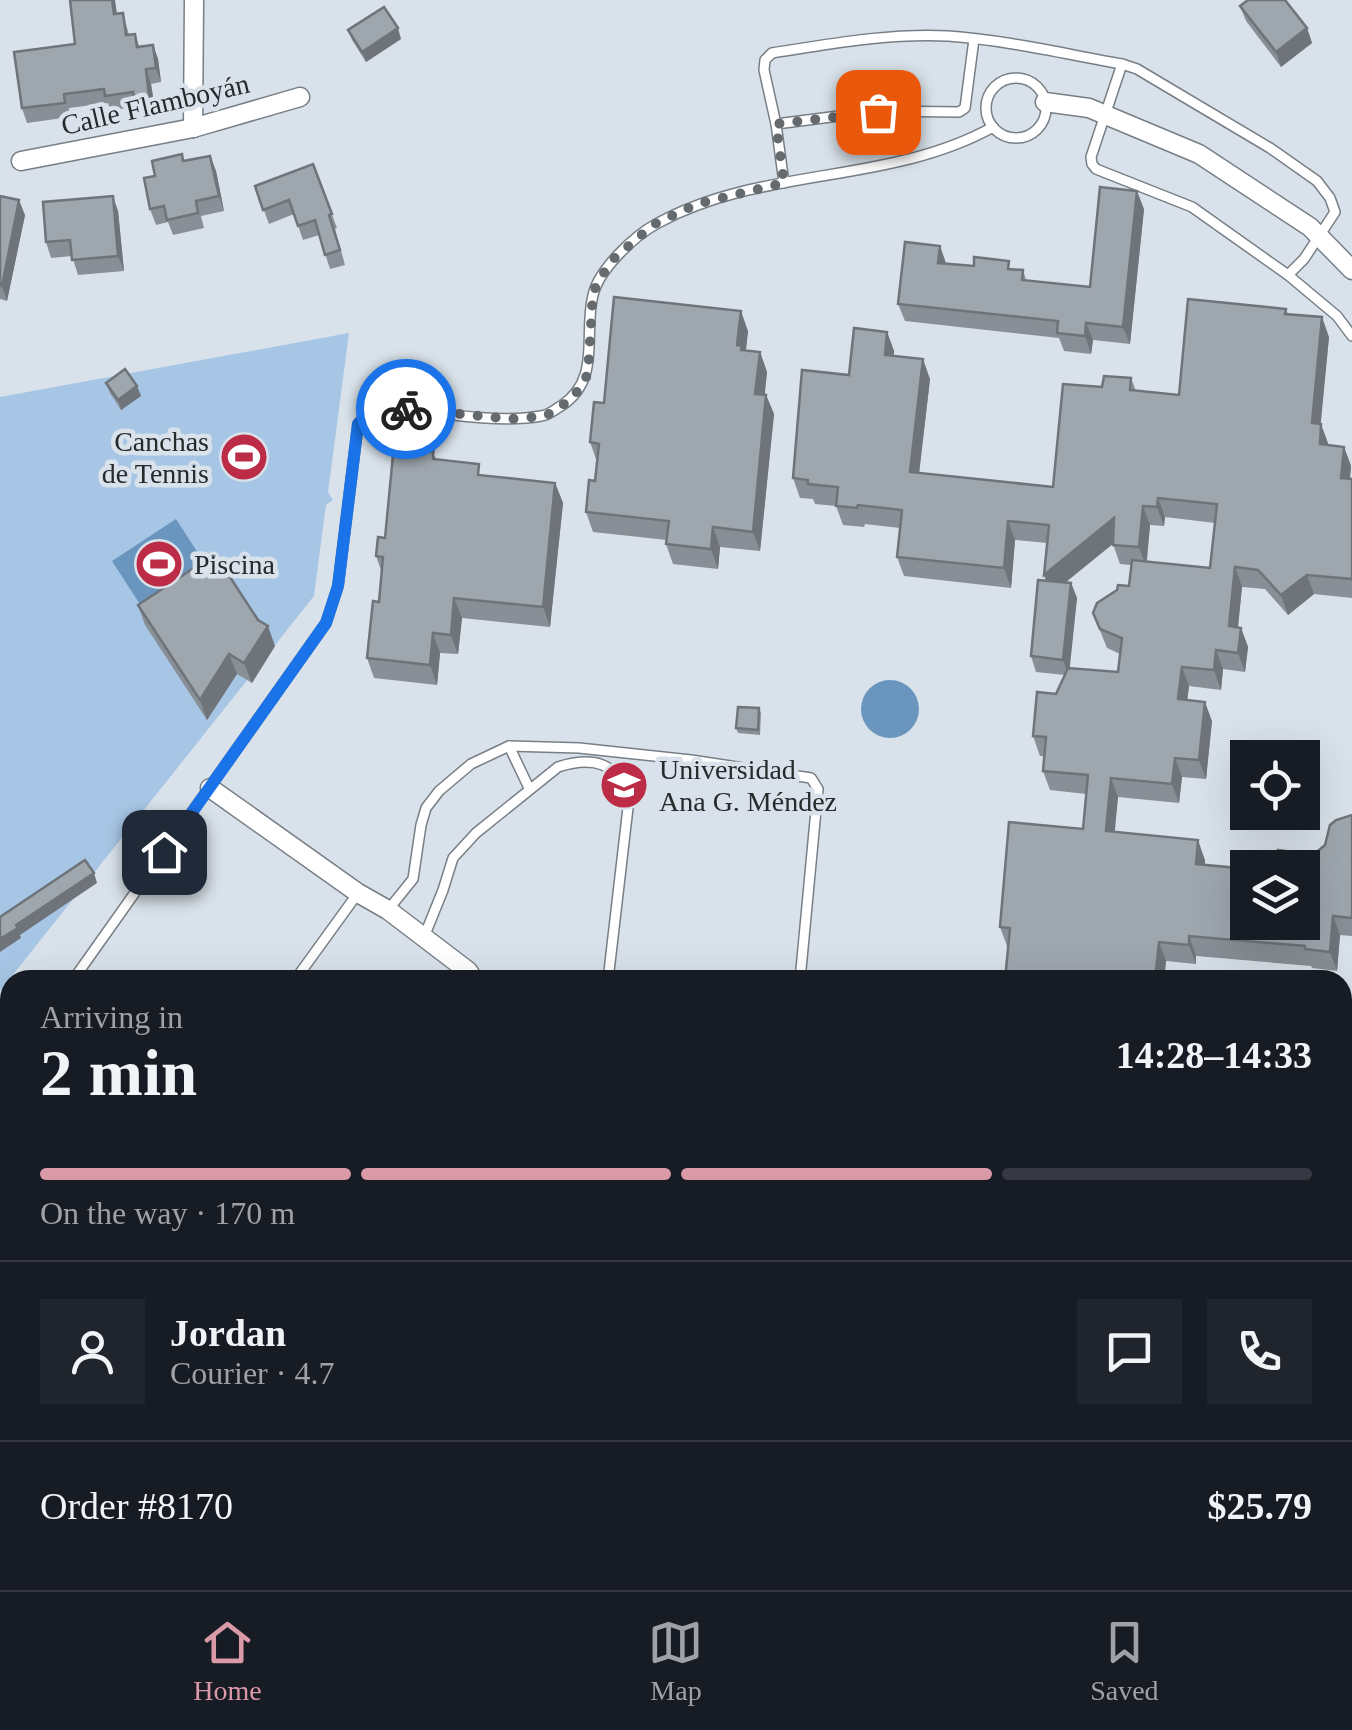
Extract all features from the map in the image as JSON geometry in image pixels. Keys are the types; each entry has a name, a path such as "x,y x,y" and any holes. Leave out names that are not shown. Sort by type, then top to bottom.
{"street":[{"path":"193,128 194,0"},
{"name":"Calle Flamboyán","path":"20,161 193,128 300,97"},
{"path":"1045,102 1089,108 1199,154 1310,227 1352,270"},
{"path":"210,788 388,910 467,970"}],"lane":[{"path":"784,183 764,70 772,53 890,37 944,36 1122,64 1137,69 1270,148 1317,181 1330,198 1334,212 1304,259 1288,275"},
{"path":"776,124 878,112 959,112 965,108 974,39"},
{"path":"1122,64 1091,157 1096,169 1192,207 1288,275 1337,316 1352,336"},
{"path":"1013,78 1035,84 1045,102 1039,127 1019,138 1007,137 994,128 986,111 992,89 1013,78"},
{"path":"80,970 326,623 338,586 358,424 372,410 389,408 512,419 546,416 573,398 588,374 593,292 610,262 653,225 697,204 784,183 916,159 964,144 994,128"},
{"path":"509,746 530,788"},
{"path":"388,910 413,879 420,824 426,808 439,791 471,764 509,746 579,748 691,760 811,778 818,788 801,970"},
{"path":"424,937 453,858 476,833 558,767 570,763 604,765 624,782 629,799 609,970"},
{"path":"302,970 358,893"}],"shaded area":[{"path":"349,333 328,492 333,500 326,505 314,596 17,970 0,970 0,397"},
{"name":"Piscina","path":"176,519 207,567 143,609 112,561"},
{"path":"890,680 911,688 919,709 911,730 890,738 869,730 861,709 869,688"}],"building":[{"path":"70,0 112,0 114,14 123,13 126,35 135,34 137,47 153,45 156,68 146,69 149,96 134,98 133,92 105,96 104,89 64,94 65,103 22,108 14,52 75,44"},
{"path":"1248,0 1285,0 1307,28 1276,52 1240,6"},
{"path":"384,7 398,28 362,52 348,30"},
{"path":"182,154 183,161 210,156 219,196 196,201 198,213 167,220 164,206 150,209 144,178 155,176 152,161"},
{"path":"313,164 332,214 329,215 340,250 325,255 315,220 298,226 289,200 263,210 255,186"},
{"path":"1100,187 1137,191 1123,327 1086,323 1085,336 1057,333 1058,321 898,304 905,242 940,246 938,263 974,266 974,257 1009,261 1008,269 1023,270 1022,280 1090,287"},
{"path":"0,196 19,200 2,286 0,285"},
{"path":"113,196 118,256 72,260 70,240 46,242 43,202"},
{"path":"614,297 741,311 737,345 742,346 741,350 760,352 755,394 766,395 753,532 713,527 711,549 666,544 669,521 586,512 589,480 595,481 599,444 590,442 594,402 604,403"},
{"path":"1188,299 1286,309 1285,314 1322,317 1312,423 1321,424 1320,444 1344,447 1341,478 1352,479 1352,579 1307,575 1281,595 1258,570 1235,567 1229,626 1241,628 1238,653 1216,650 1214,670 1182,667 1178,699 1205,702 1199,760 1175,758 1172,784 1111,778 1106,831 1198,840 1196,864 1230,867 1230,940 1189,936 1189,945 1159,942 1156,970 1006,970 1010,928 1000,927 1009,822 1083,829 1088,775 1043,771 1046,737 1033,736 1037,692 1056,694 1068,668 1118,672 1122,638 1100,629 1093,613 1097,603 1117,590 1118,585 1129,586 1132,560 1210,568 1217,504 1158,498 1157,507 1143,506 1139,547 1113,545 1114,518 1044,575 1049,525 1008,521 1004,568 897,557 902,510 836,506 838,487 793,478 802,370 849,375 854,328 887,332 885,355 923,359 910,472 1053,487 1063,384 1102,387 1104,376 1131,378 1130,390 1179,395"},
{"path":"125,369 137,386 118,400 106,383"},
{"path":"396,424 428,428 426,451 433,452 433,459 479,464 478,475 555,483 543,607 454,598 451,635 433,633 430,665 367,658 373,601 379,602 383,557 376,556 378,537 385,538"},
{"path":"215,554 258,620 268,626 244,663 229,654 200,700 138,605"},
{"path":"1038,580 1071,583 1063,660 1031,656"},
{"path":"738,707 759,708 758,730 736,728"},
{"path":"1352,815 1352,918 1333,916 1330,952 1235,940 1320,940 1319,850 1325,845 1330,825"},
{"path":"85,860 94,873 0,939 0,917"}],"way so far":[{"path":"406,409 512,419 546,416 573,398 588,374 593,292 610,262 653,225 697,204 784,183 776,124 878,112"}],"place":[{"name":"Canchas de Tennis","path":"244,457"},
{"name":"Piscina","path":"159,564"},
{"name":"Universidad Ana G. Méndez","path":"624,785"}],"route":[{"path":"164,852 326,623 338,586 358,424 372,410 406,409"}]}
